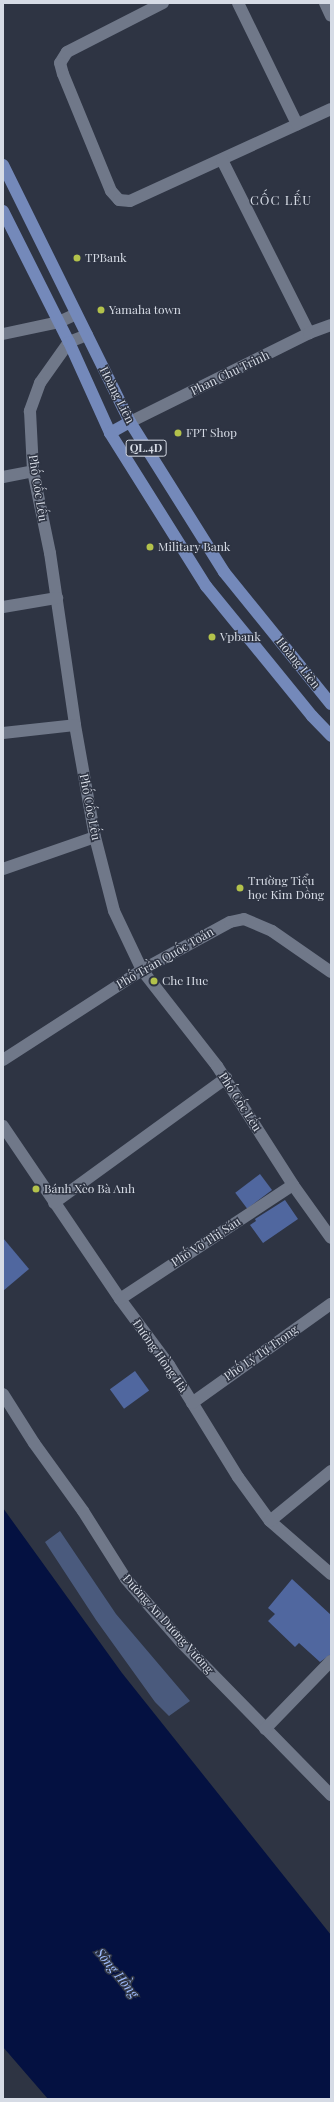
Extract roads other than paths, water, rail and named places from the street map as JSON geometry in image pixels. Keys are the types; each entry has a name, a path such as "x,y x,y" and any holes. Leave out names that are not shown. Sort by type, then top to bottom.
{"main road":[{"name":"Hoàng Liên","path":"3,165 130,422 224,572 330,702"},
{"name":"Hoàng Liên","path":"3,212 69,342 110,433 206,586 312,716 331,736"},
{"path":"110,433 130,422"}],"street":[{"path":"163,3 68,52 60,63 63,74 112,192 119,200 130,201 331,109"},
{"path":"238,3 297,124"},
{"path":"325,3 331,16"},
{"path":"222,160 309,333"},
{"path":"3,334 59,322 76,314"},
{"name":"Phan Chu Trinh","path":"130,422 309,333 331,325"},
{"path":"69,342 87,335"},
{"name":"Phố Cốc Lếu","path":"69,342 40,383 30,411 33,470 50,553 75,725 95,837 114,911 142,970 226,1078 293,1185 331,1238"},
{"path":"3,478 33,470"},
{"path":"3,607 57,598"},
{"path":"3,733 75,725"},
{"path":"3,869 95,837"},
{"name":"Phố Trần Quốc Toản","path":"3,1060 142,970 212,930 230,922 244,919 272,931 331,972"},
{"path":"54,1203 226,1078"},
{"name":"Đường Hồng Hà","path":"3,1126 120,1299 169,1365 238,1477 270,1521 331,1574"},
{"name":"Phố Võ Thị Sáu","path":"120,1299 293,1185"},
{"name":"Phố Lý Tự Trọng","path":"192,1402 331,1304"},
{"name":"Đường An Dương Vương","path":"3,1394 34,1443 83,1511 126,1579 180,1640 265,1729 331,1795"},
{"path":"270,1521 331,1471"},
{"path":"265,1729 331,1661"}],"water":[{"name":"Sông Hồng","path":"3,1508 122,1673 331,1935 331,2099 48,2099 3,2047"}],"place":[{"name":"TPBank","path":"77,258"},
{"name":"Yamaha town","path":"101,310"},
{"name":"FPT Shop","path":"178,433"},
{"name":"Military Bank","path":"150,547"},
{"name":"Vpbank","path":"212,637"},
{"name":"Trường Tiểu học Kim Đồng","path":"240,888"},
{"name":"Che Hue","path":"154,981"},
{"name":"Bánh Xèo Bà Anh","path":"36,1189"}],"district":[{"name":"CỐC LẾU","path":"281,200"}]}
